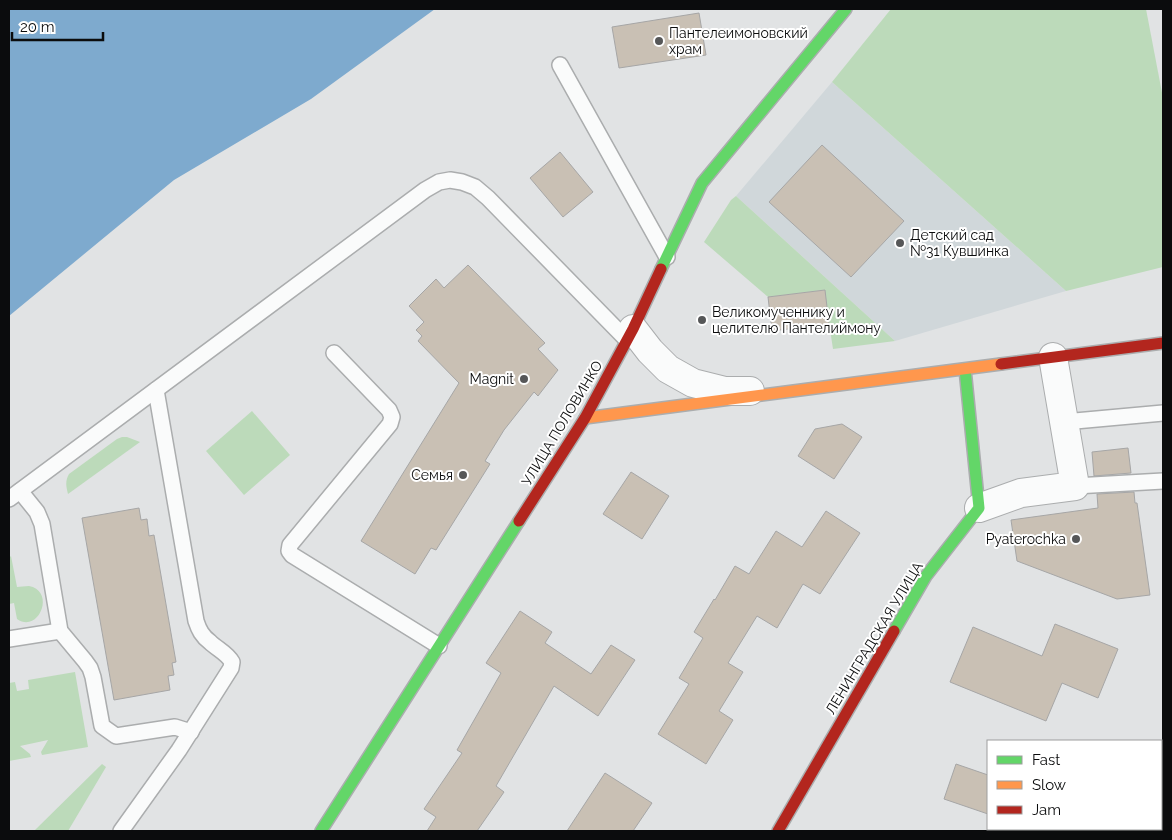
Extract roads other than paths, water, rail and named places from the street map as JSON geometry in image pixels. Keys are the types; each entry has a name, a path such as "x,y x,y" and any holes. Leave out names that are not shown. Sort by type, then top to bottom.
{"street":[{"name":"УЛИЦА ПОЛОВИНКО","path":"321,831 585,418 630,334 702,184 846,9"},
{"path":"630,334 668,369 692,382 725,391 787,392"},
{"path":"585,418 1163,342"},
{"path":"964,369 979,508 1020,493 1076,486 1053,357"},
{"name":"ЛЕНИНГРАДСКАЯ УЛИЦА","path":"778,831 926,576 979,508"}],"lane":[{"path":"560,65 667,257"},
{"path":"191,732 175,727 116,736 105,729 101,723 90,668 60,631 42,524 37,512 14,495 425,190 439,182 450,180 475,187 630,334"},
{"path":"334,353 389,410 392,417 390,424 290,545 289,551 292,555 439,646"},
{"path":"121,831 191,732 231,668 232,662 229,656 209,642 201,633 196,621 156,390"},
{"path":"1064,422 1163,413"},
{"path":"1076,486 1163,481"},
{"path":"9,640 60,631"}],"water":[{"path":"9,9 435,9 311,99 174,180 9,316"}],"place":[{"name":"Пантелеимоновский храм","path":"659,41"},
{"name":"Детский сад №31 Кувшинка","path":"900,243"},
{"name":"Великомученнику и целителю Пантелиймону","path":"702,320"},
{"name":"Magnit","path":"524,379"},
{"name":"Семья","path":"463,475"},
{"name":"Pyaterochka","path":"1076,539"}]}
